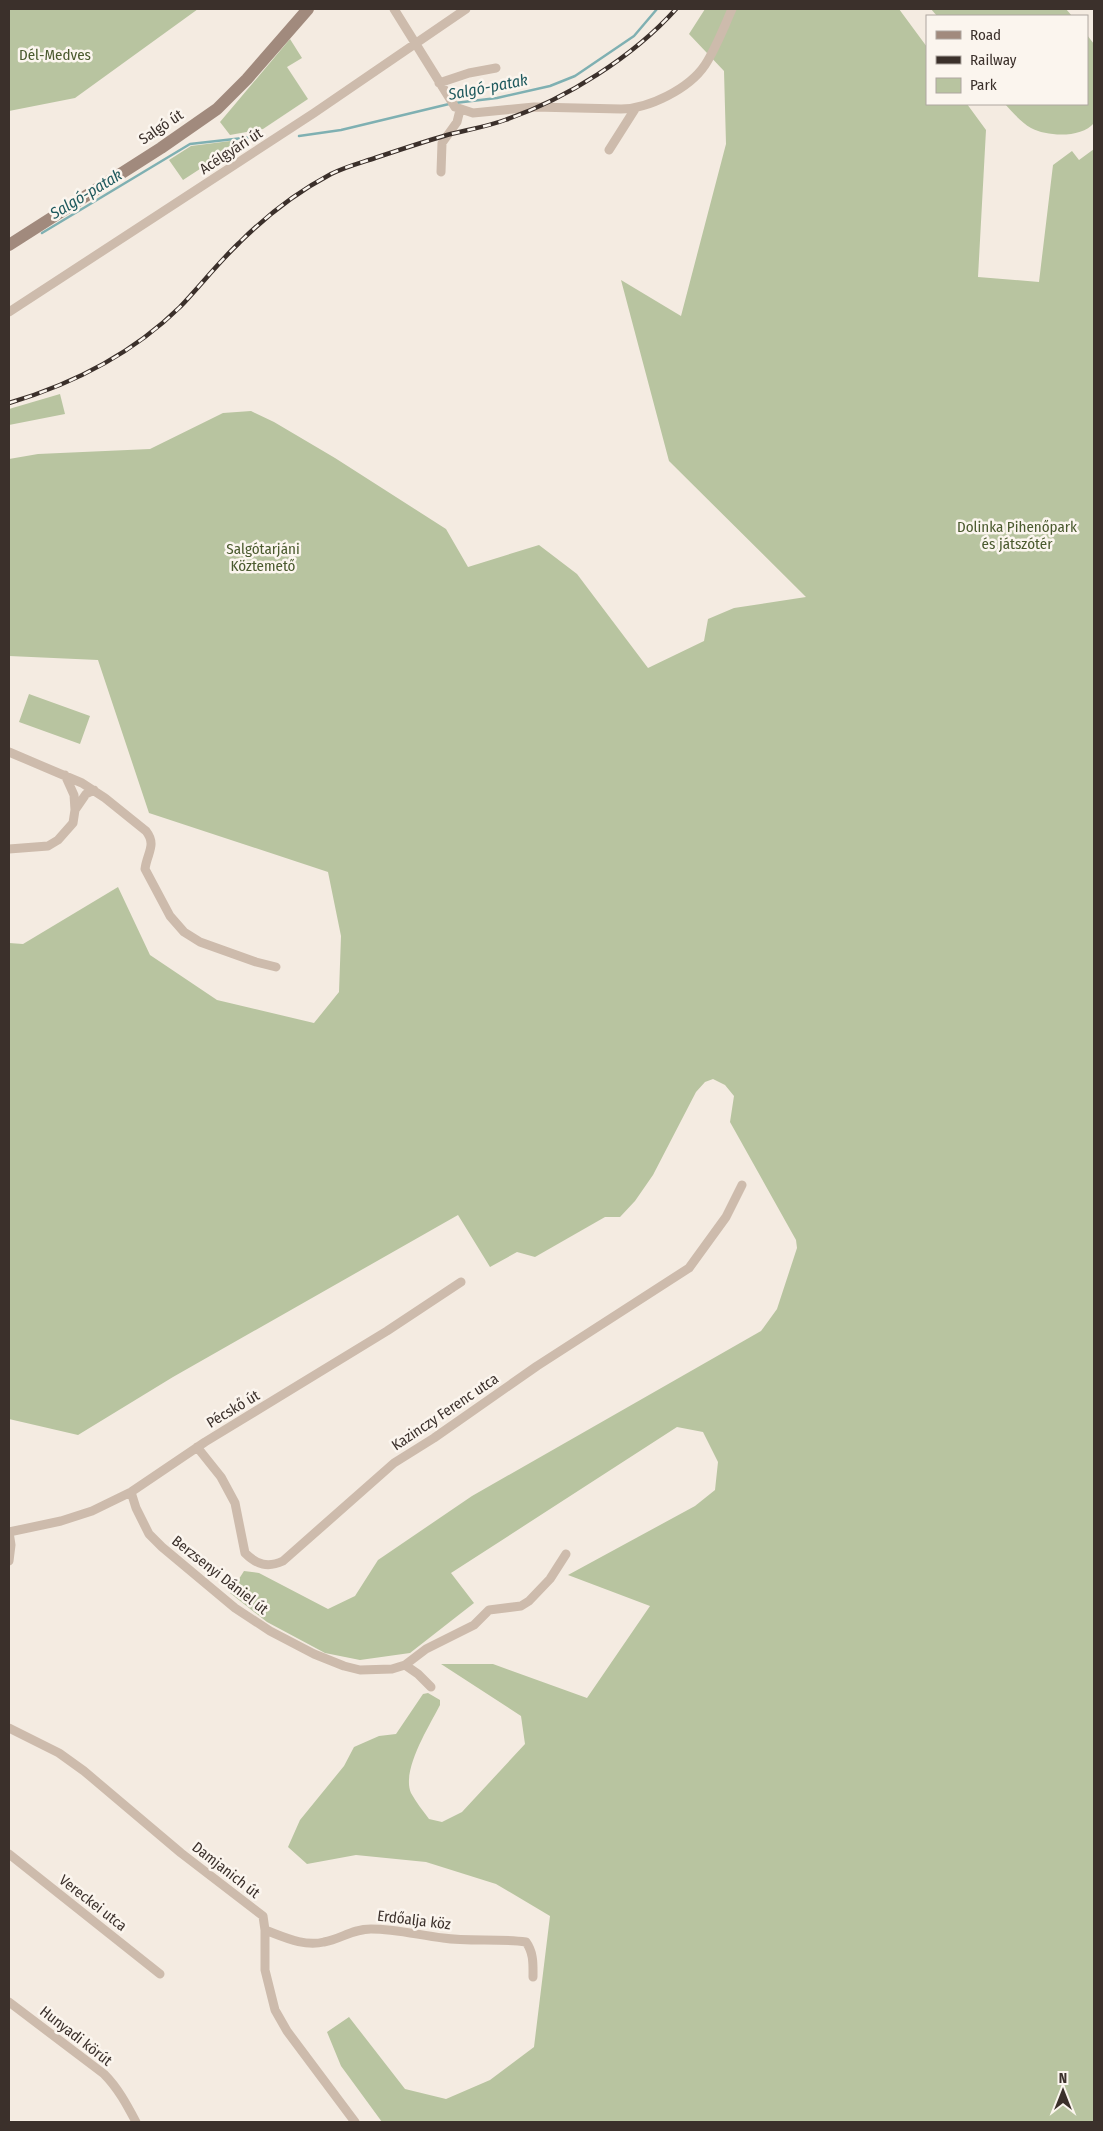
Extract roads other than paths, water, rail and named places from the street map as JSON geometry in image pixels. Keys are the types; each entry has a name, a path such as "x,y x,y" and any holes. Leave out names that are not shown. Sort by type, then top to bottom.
{"main road":[{"name":"Salgó út","path":"9,245 154,152 217,109 308,9"}],"street":[{"path":"394,9 455,106 457,122 442,143 441,172"},
{"name":"Acélgyári út","path":"9,312 314,113 466,9"},
{"path":"455,106 473,114 534,107 635,109 663,98 691,79 704,66 732,9"},
{"path":"439,83 469,73 496,68"},
{"path":"609,150 635,109"},
{"path":"9,752 65,775 94,790 139,825 151,838 152,845 145,869 170,916 184,932 200,942 256,962 276,966"},
{"path":"9,849 48,846 58,840 73,823 75,810 74,795 65,775"},
{"path":"75,810 86,794 94,790"},
{"name":"Kazinczy Ferenc utca","path":"197,1447 214,1466 235,1503 245,1553 262,1565 271,1565 283,1560 394,1463 689,1268 726,1217 742,1185"},
{"name":"Pécskő út","path":"9,1532 61,1522 92,1511 131,1492 197,1447 387,1331 461,1282"},
{"name":"Berzsenyi Dániel út","path":"131,1492 136,1508 149,1534 235,1608 254,1621 314,1654 344,1666 378,1670 405,1665 426,1649 474,1625 489,1610 514,1608 529,1601 550,1579 566,1554"},
{"path":"9,1532 11,1545 9,1561"},
{"path":"405,1665 418,1674 431,1687"},
{"name":"Damjanich út","path":"9,1728 59,1753 84,1771 181,1853 260,1914 264,1919 265,1930 265,1970 275,2010 287,2031 354,2122"},
{"name":"Vereckei utca","path":"9,1854 160,1974"},
{"name":"Erdőalja köz","path":"265,1930 294,1941 313,1943 324,1942 350,1932 370,1929 400,1930 444,1939 526,1942 533,1959 533,1977"},
{"name":"Hunyadi körút","path":"9,2002 112,2081 136,2122"}],"waterway":[{"name":"Salgó-patak","path":"455,103 497,98 550,86 575,76 634,36 657,9"},
{"name":"Salgó-patak","path":"299,136 341,130 449,104"},
{"name":"Salgó-patak","path":"42,233 190,144 252,137"}],"railway":[{"path":"9,403 79,377 122,353 142,339 180,307 224,258 260,223 282,205 318,181 353,165 447,135 483,127 551,101 619,60 640,44 676,9"}],"park label":[{"name":"Dél-Medves","path":"55,55"},
{"name":"Dolinka Pihenőpark és játszótér","path":"1017,536"},
{"name":"Salgótarjáni Köztemető","path":"263,558"}]}
